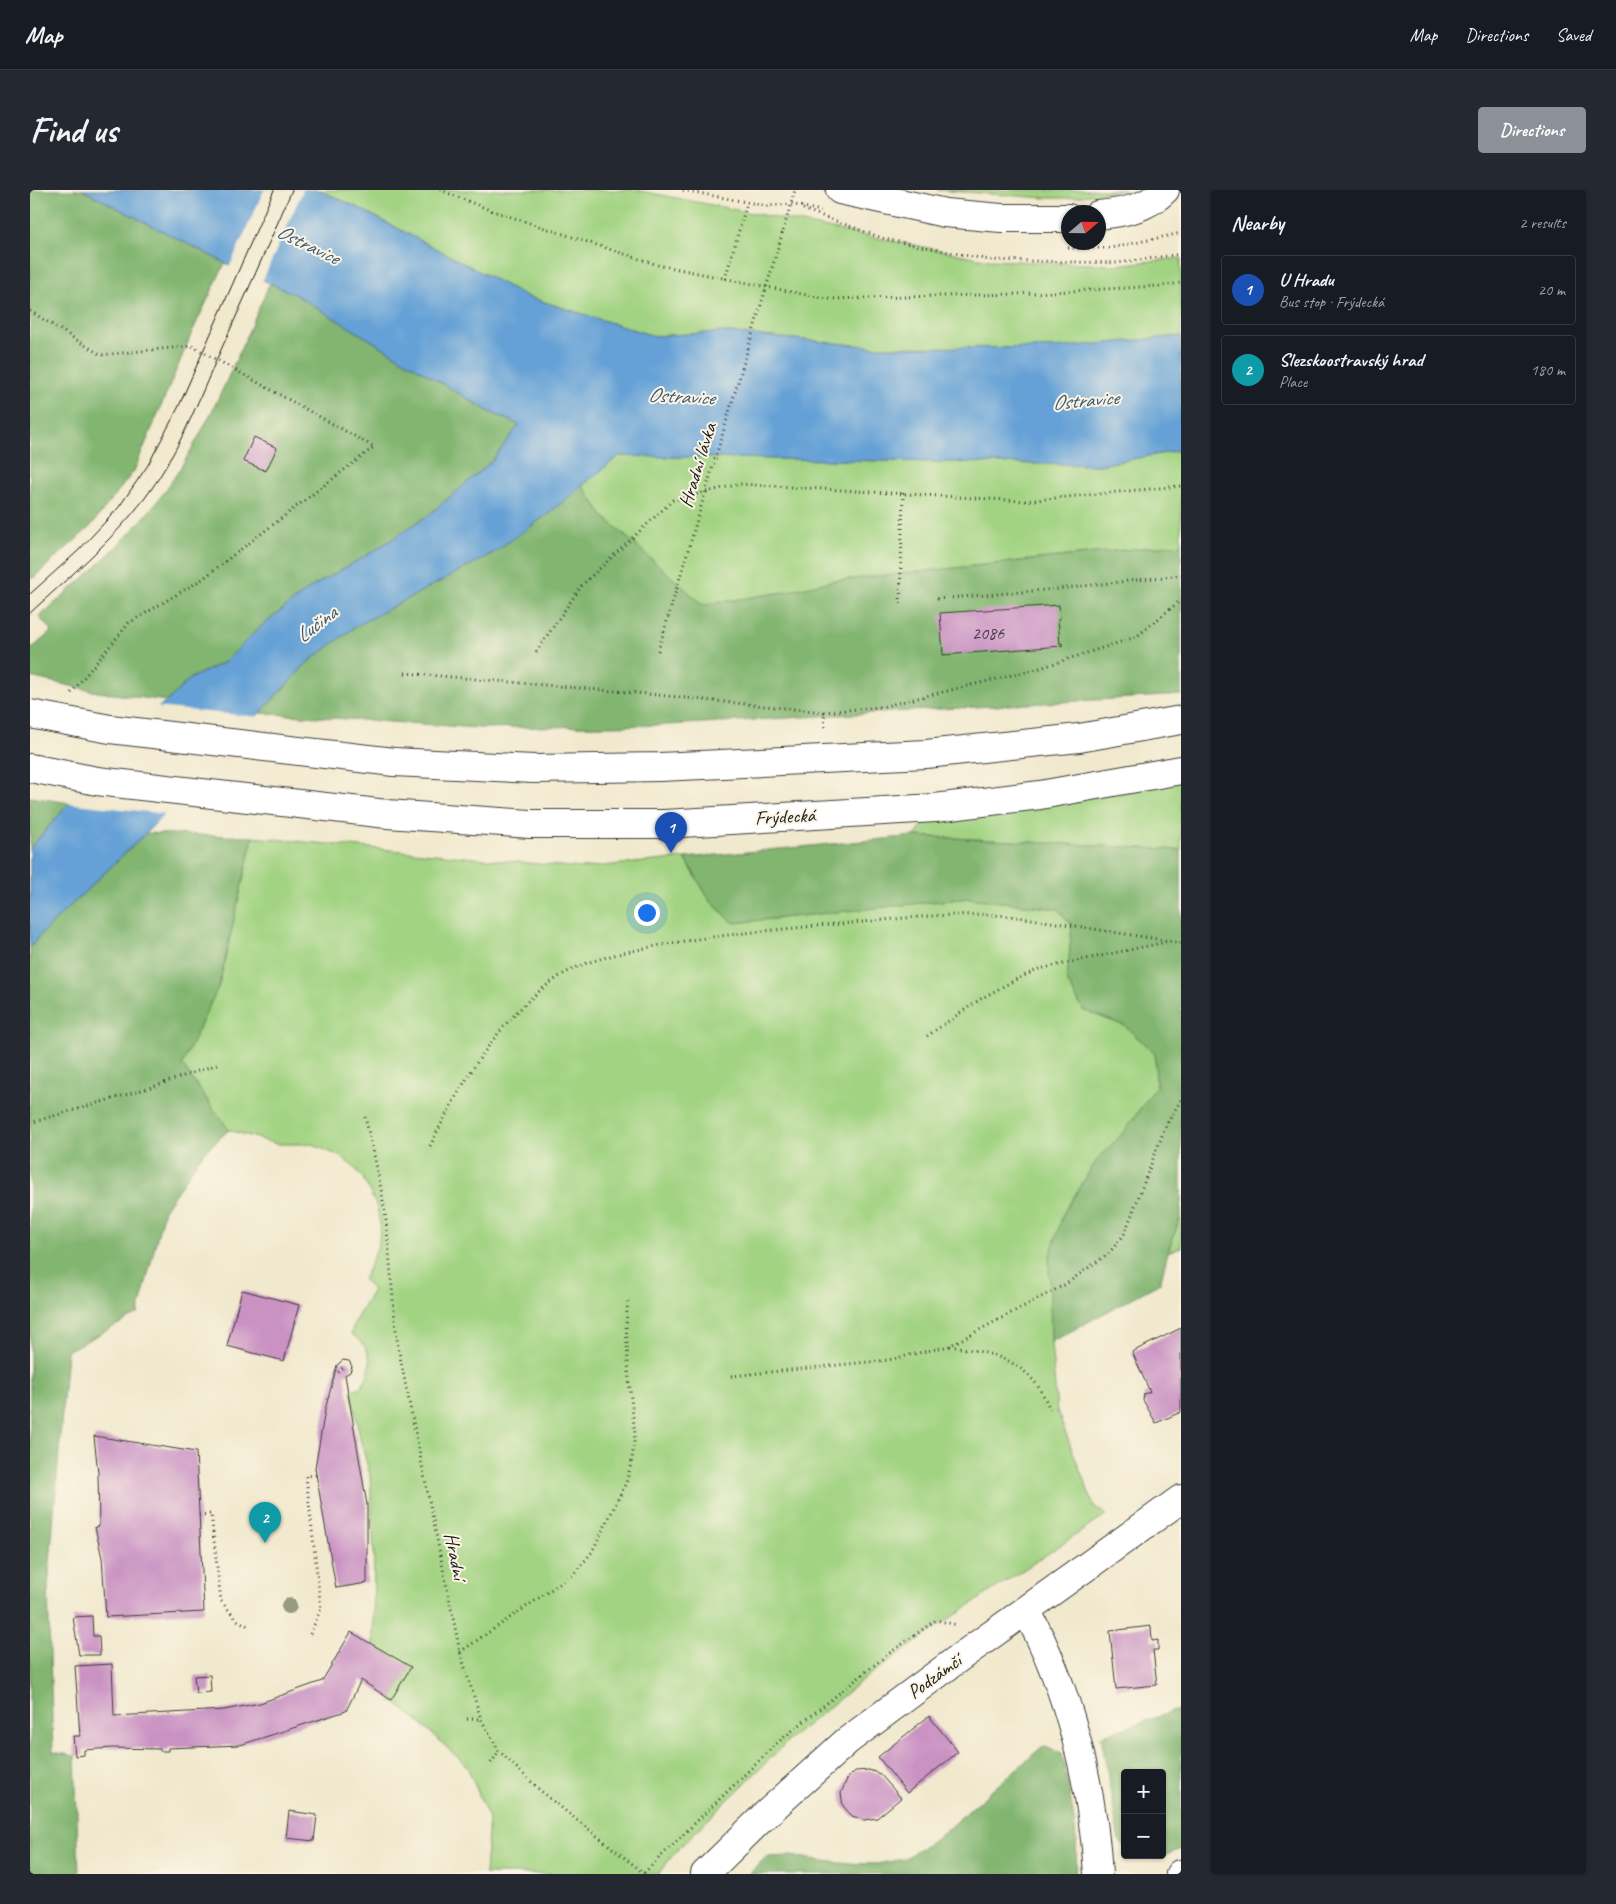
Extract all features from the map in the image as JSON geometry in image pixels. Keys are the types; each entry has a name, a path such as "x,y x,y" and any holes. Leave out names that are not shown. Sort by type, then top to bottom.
{"main road":[{"path":"840,190 945,213 1001,218 1061,218"},
{"path":"1106,215 1141,207 1165,190"},
{"path":"1173,190 1181,194"},
{"path":"30,714 110,730 394,762 543,769 670,766 926,754 1079,738 1181,720"},
{"name":"Frýdecká","path":"30,768 97,781 387,814 530,824 664,824 934,808 1040,795 1181,770"},
{"name":"Podzámčí","path":"705,1874 764,1816 847,1741 958,1658 1181,1499"},
{"path":"1026,1610 1037,1629 1057,1677 1073,1728 1092,1820 1098,1874"}],"path":[{"path":"440,190 490,210 658,265 827,299 1017,294 1159,286 1181,283"},
{"path":"683,190 767,206 791,204 884,239 989,260 1118,263 1181,254"},
{"name":"Hradní lávka","path":"658,651 795,190"},
{"path":"725,279 747,203"},
{"path":"30,311 102,355 192,346 374,447 201,580 129,623 67,697"},
{"path":"536,652 582,586 673,500 740,484 1024,501 1181,486"},
{"path":"900,604 903,493"},
{"path":"937,599 1057,589 1181,575"},
{"path":"405,673 824,712 880,707 1037,669 1136,637 1181,600"},
{"path":"824,712 826,736"},
{"path":"430,1146 449,1108 479,1058 524,1007 543,989 576,968 624,952 691,940 780,930 968,915 1015,916 1181,943"},
{"path":"926,1036 982,998 1038,969 1169,941"},
{"path":"30,1123 152,1087 218,1064"},
{"path":"732,1376 888,1360 949,1346 1066,1284 1113,1249 1127,1229 1166,1125 1181,1100"},
{"name":"Hradní","path":"365,1117 387,1229 398,1348 460,1652 481,1719 499,1751 543,1793 644,1874"},
{"path":"460,1652 574,1574 592,1552 626,1483 632,1460 635,1434 629,1381 626,1324 628,1298"},
{"path":"949,1346 978,1350 1003,1358 1020,1368 1032,1378 1050,1409"},
{"path":"338,1372 344,1367"},
{"path":"310,1634 321,1609 306,1476 316,1475"},
{"path":"200,1515 211,1514 221,1601 237,1620 248,1626"},
{"path":"644,1874 777,1743 857,1678 936,1620 962,1626"},
{"path":"467,1719 481,1719"},
{"path":"491,1763 499,1751"}],"green space":[{"path":"30,190 82,190 225,263 193,330 134,471 90,527 32,579 30,577"},
{"path":"319,190 636,190 989,260 1114,265 1181,258 1181,336 1055,348 876,347 721,332 654,336 528,297 357,207"},
{"path":"937,190 1125,190 1069,198 1045,198"},
{"path":"270,283 294,294 488,411 519,425 491,462 430,514 374,551 310,588 258,629 225,662 191,678 167,701 98,692 30,677 30,650 52,631 39,617 122,541 147,514 167,488 185,461 216,403"},
{"path":"1181,450 1181,544 832,581 803,589 703,605 603,516 582,485 619,456 1100,465"},
{"path":"582,485 603,516 703,605 784,592 832,581 1181,544 1181,695 668,725 478,728 260,713 308,662 355,627 493,553 548,514"},
{"path":"1181,770 1181,850 915,836 935,808"},
{"path":"30,797 70,803 30,848"},
{"path":"146,833 253,837 219,985 182,1065 229,1130 204,1152 164,1210 138,1314 67,1351 48,1588 53,1752 75,1756 79,1874 30,1874 30,948 39,936"},
{"path":"915,836 1181,850 1181,1215 1168,1252 1160,1283 1051,1342 1049,1259 1063,1214 1096,1161 1123,1133 1156,1087 1155,1054 1125,1026 1083,1010 1067,981 1072,925 1058,909 969,898 734,923 710,901 685,858"},
{"path":"253,837 582,868 685,858 710,901 734,923 969,898 1058,909 1072,926 1067,981 1083,1010 1125,1026 1156,1054 1156,1087 1123,1133 1096,1161 1051,1342 1057,1411 1094,1506 1106,1515 937,1627 860,1682 791,1738 678,1849 658,1874 485,1874 489,1819 467,1766 417,1720 391,1700 410,1667 373,1645 374,1555 370,1475 360,1438 351,1390 359,1388 363,1384 368,1375 370,1361 362,1343 351,1334 355,1321 373,1290 363,1279 379,1243 380,1225 377,1207 363,1178 353,1166 339,1156 312,1144 277,1144 229,1130 182,1065 219,985"},
{"path":"1181,1215 1181,1247 1168,1252"},
{"path":"1181,1709 1181,1849 1166,1855 1166,1769 1121,1769 1121,1843 1119,1841 1101,1736"},
{"path":"1043,1746 1062,1754 1075,1830 1075,1874 749,1874 766,1857 791,1856 839,1863 877,1864 904,1859 936,1839"}],"water":[{"path":"82,190 319,190 357,207 528,297 654,336 721,332 876,347 1055,348 1181,336 1181,450 1100,465 619,456 548,514 493,553 355,627 308,662 146,833 39,936 30,948 30,848 143,719 167,701 191,678 225,662 258,629 310,588 374,551 430,514 491,462 519,425 488,411 294,294 225,263"}],"pier":[{"path":"264,190 303,190 262,282 229,268"},
{"path":"155,707 260,717 167,814 67,803 141,717"}],"building":[{"path":"254,437 277,448 266,471 243,461"},
{"path":"1059,605 1060,619 1058,619 1060,644 1062,643 1062,646 943,655 940,613"},
{"path":"242,1290 299,1305 284,1361 227,1346"},
{"path":"1181,1328 1181,1412 1156,1423 1143,1400 1144,1394 1150,1392 1132,1352"},
{"path":"343,1360 349,1361 352,1366 350,1372 345,1375 367,1505 367,1583 336,1588 315,1468 325,1410 337,1365"},
{"path":"94,1436 196,1452 204,1612 106,1617 102,1558 95,1527 99,1526 98,1473"},
{"path":"92,1616 93,1636 99,1636 100,1655 79,1655 73,1617"},
{"path":"1151,1626 1152,1641 1158,1640 1158,1650 1153,1650 1157,1685 1116,1689 1110,1631"},
{"path":"351,1632 411,1667 391,1700 361,1680 346,1711 240,1745 168,1748 168,1751 160,1751 160,1749 112,1748 84,1750 84,1755 75,1756 73,1736 80,1736 75,1666 112,1664 114,1716 224,1710 260,1703 322,1681"},
{"path":"210,1675 211,1692 196,1693 194,1676"},
{"path":"929,1716 958,1752 907,1793 878,1757"},
{"path":"869,1770 880,1774 901,1798 877,1818 864,1820 852,1816 843,1806 841,1793 847,1779 855,1771"},
{"path":"289,1811 317,1815 314,1841 286,1838"}],"tram line":[{"path":"30,594 78,551 119,507 148,465 178,408 274,190"},
{"path":"30,613 119,529 145,498 166,466 192,415 292,190"}],"place":[{"name":"U Hradu","path":"671,853"},
{"name":"Slezskoostravský hrad","path":"265,1543"}],"water label":[{"name":"Ostravice","path":"308,244"},
{"name":"Ostravice","path":"681,396"},
{"name":"Ostravice","path":"1085,400"},
{"name":"Lučina","path":"316,624"}]}
